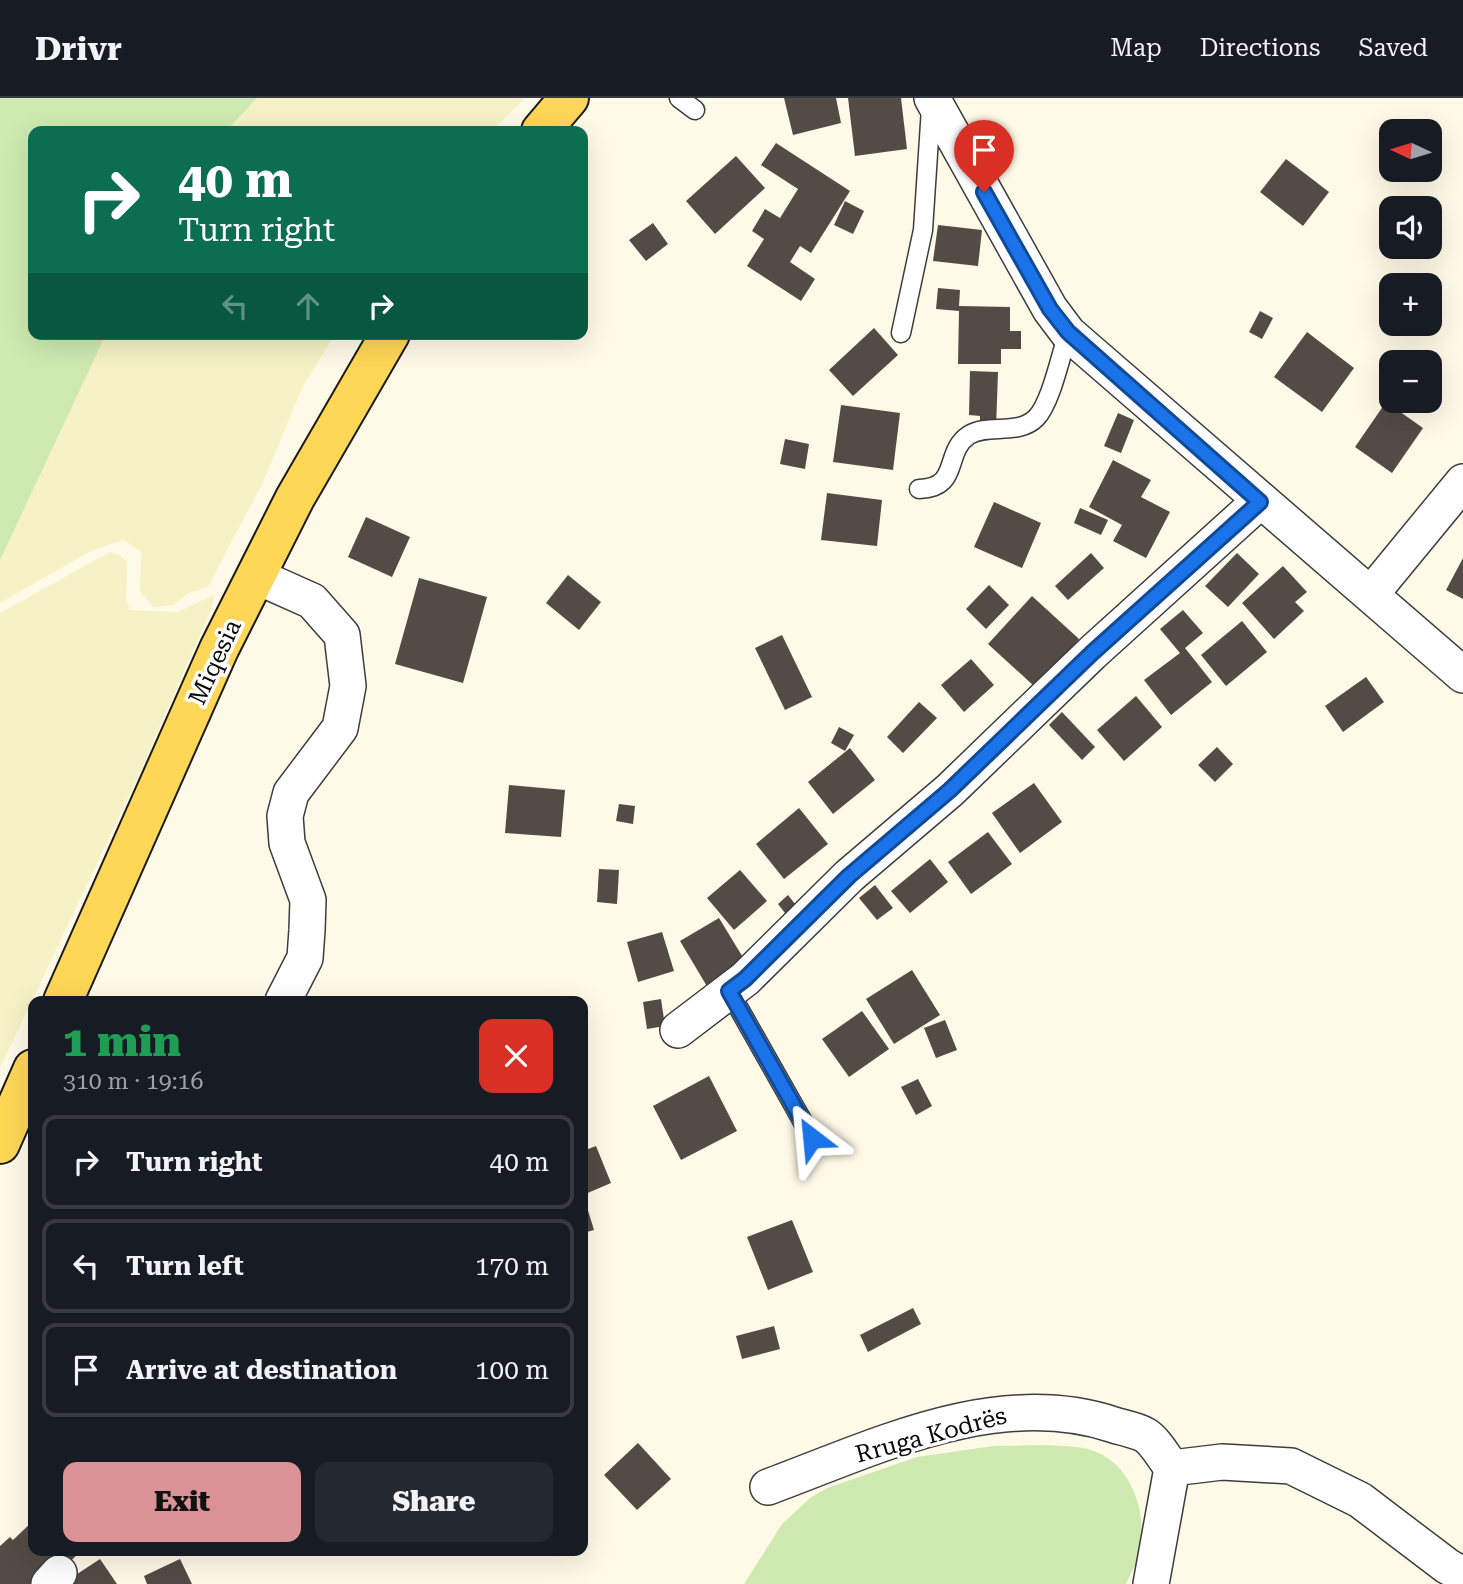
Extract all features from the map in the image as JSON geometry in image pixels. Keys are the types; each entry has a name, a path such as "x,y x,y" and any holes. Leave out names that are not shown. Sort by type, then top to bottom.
{"main road":[{"path":"545,126 569,98"},
{"name":"Miqesia","path":"65,996 219,649 295,498 387,340"},
{"path":"0,1144 28,1080"}],"street":[{"path":"931,98 1050,309 1068,332 1260,502 1463,674"},
{"path":"1371,594 1463,482"},
{"path":"678,1030 745,979 849,876 950,790 1092,653 1260,502"},
{"path":"256,576 312,601 342,635 348,686 340,728 291,793 285,816 287,843 308,900 304,958 285,996"},
{"name":"Rruga Kodrës","path":"768,1487 933,1429 1016,1411 1092,1418 1147,1436 1172,1468"},
{"path":"1151,1584 1172,1468 1222,1462 1291,1466 1360,1500 1447,1566 1463,1574"}],"lane":[{"path":"679,98 695,110"},
{"path":"901,333 923,230 931,98"},
{"path":"919,489 933,489 944,481 960,443 971,433 1021,427 1036,418 1044,404 1068,332"},
{"path":"729,991 812,1138"}],"shaded area":[{"path":"0,98 525,98 497,126 28,126 28,340 331,340 302,388 263,482 208,587 189,593 173,605 153,607 140,591 141,552 124,540 93,550 0,603"},
{"path":"110,552 127,562 126,600 130,610 178,612 215,594 211,610 135,783 34,996 28,996 28,1009 0,1068 0,613"}],"green space":[{"path":"0,98 257,98 231,126 28,126 28,340 103,340 0,560"},
{"path":"1043,1445 1081,1448 1106,1457 1118,1467 1134,1493 1142,1524 1138,1558 1126,1584 744,1584 782,1524 810,1498 827,1488 917,1457 993,1446"}],"building":[{"path":"784,98 836,98 841,123 793,135"},
{"path":"848,98 901,98 907,149 855,156"},
{"path":"776,143 850,191 811,253 800,246 790,262 815,279 801,301 747,266 764,239 752,231 765,209 780,218 798,189 761,165"},
{"path":"736,156 765,188 715,234 686,201"},
{"path":"1286,159 1329,192 1303,226 1260,192"},
{"path":"845,201 864,211 853,234 834,225"},
{"path":"653,223 668,244 646,261 629,240"},
{"path":"938,225 982,230 978,266 933,261"},
{"path":"938,288 960,290 959,306 1010,307 1010,331 1021,331 1021,349 1001,349 1001,364 958,364 959,311 936,309"},
{"path":"1260,311 1273,318 1262,339 1249,332"},
{"path":"874,328 898,355 853,396 829,370"},
{"path":"1307,332 1354,368 1322,412 1274,377"},
{"path":"970,371 998,372 996,429 980,428 980,416 969,415"},
{"path":"841,405 900,413 893,470 833,462"},
{"path":"1379,412 1402,413 1423,428 1392,473 1355,447"},
{"path":"1118,413 1134,420 1121,453 1104,446"},
{"path":"785,439 809,444 805,469 780,464"},
{"path":"1113,460 1151,480 1141,497 1170,512 1146,558 1113,541 1122,525 1089,507"},
{"path":"827,493 882,500 877,546 821,540"},
{"path":"994,502 1041,523 1022,568 974,547"},
{"path":"1080,508 1108,520 1101,535 1074,523"},
{"path":"366,517 410,537 392,577 348,557"},
{"path":"1091,553 1104,568 1068,600 1055,586"},
{"path":"1237,553 1259,574 1228,607 1205,586"},
{"path":"1463,558 1463,599 1446,590"},
{"path":"1283,566 1307,592 1295,602 1304,611 1274,639 1242,603"},
{"path":"568,575 601,602 579,630 546,603"},
{"path":"419,578 487,597 463,683 395,664"},
{"path":"989,585 1009,605 986,629 966,609"},
{"path":"1032,596 1079,639 1035,687 988,644"},
{"path":"1183,610 1203,633 1185,648 1212,682 1171,715 1144,680 1180,653 1160,629"},
{"path":"1242,621 1267,652 1226,686 1201,655"},
{"path":"782,635 812,697 785,710 755,648"},
{"path":"971,659 994,685 964,712 941,685"},
{"path":"1366,677 1384,702 1343,732 1325,706"},
{"path":"1136,696 1162,727 1124,761 1097,730"},
{"path":"919,702 937,718 903,753 887,737"},
{"path":"1062,712 1095,747 1082,760 1049,725"},
{"path":"839,727 854,735 845,751 831,743"},
{"path":"1217,747 1233,764 1215,782 1198,765"},
{"path":"850,748 875,780 833,814 808,782"},
{"path":"1034,783 1062,822 1020,853 992,813"},
{"path":"509,785 565,790 561,837 505,833"},
{"path":"619,804 635,806 633,824 616,821"},
{"path":"799,808 828,844 784,879 756,844"},
{"path":"988,832 1012,864 971,894 948,862"},
{"path":"930,859 948,882 910,913 891,891"},
{"path":"599,869 619,870 617,904 597,902"},
{"path":"740,870 767,901 734,930 707,898"},
{"path":"875,885 893,908 877,920 859,898"},
{"path":"788,895 802,913 792,922 778,904"},
{"path":"719,918 747,964 708,988 680,941"},
{"path":"662,932 674,971 638,982 627,942"},
{"path":"912,970 940,1015 894,1044 866,999"},
{"path":"661,999 665,1026 647,1029 643,1002"},
{"path":"862,1011 889,1049 849,1077 822,1039"},
{"path":"945,1020 957,1050 936,1058 924,1028"},
{"path":"709,1076 737,1131 681,1160 653,1106"},
{"path":"918,1079 932,1106 916,1115 901,1087"},
{"path":"596,1146 611,1183 588,1193 588,1149"},
{"path":"588,1210 594,1230 588,1232"},
{"path":"792,1220 813,1272 768,1290 747,1237"},
{"path":"913,1308 921,1324 868,1352 860,1335"},
{"path":"774,1326 780,1349 742,1359 736,1336"},
{"path":"638,1443 671,1479 637,1510 604,1475"},
{"path":"28,1526 28,1556 76,1556 47,1584 0,1584 0,1546 10,1537 13,1540"},
{"path":"100,1559 117,1584 62,1584"},
{"path":"180,1559 192,1584 147,1584 144,1576"}],"route":[{"path":"812,1138 729,991 745,979 849,876 950,790 1092,653 1260,502 1068,332 1050,309 984,192"}]}
